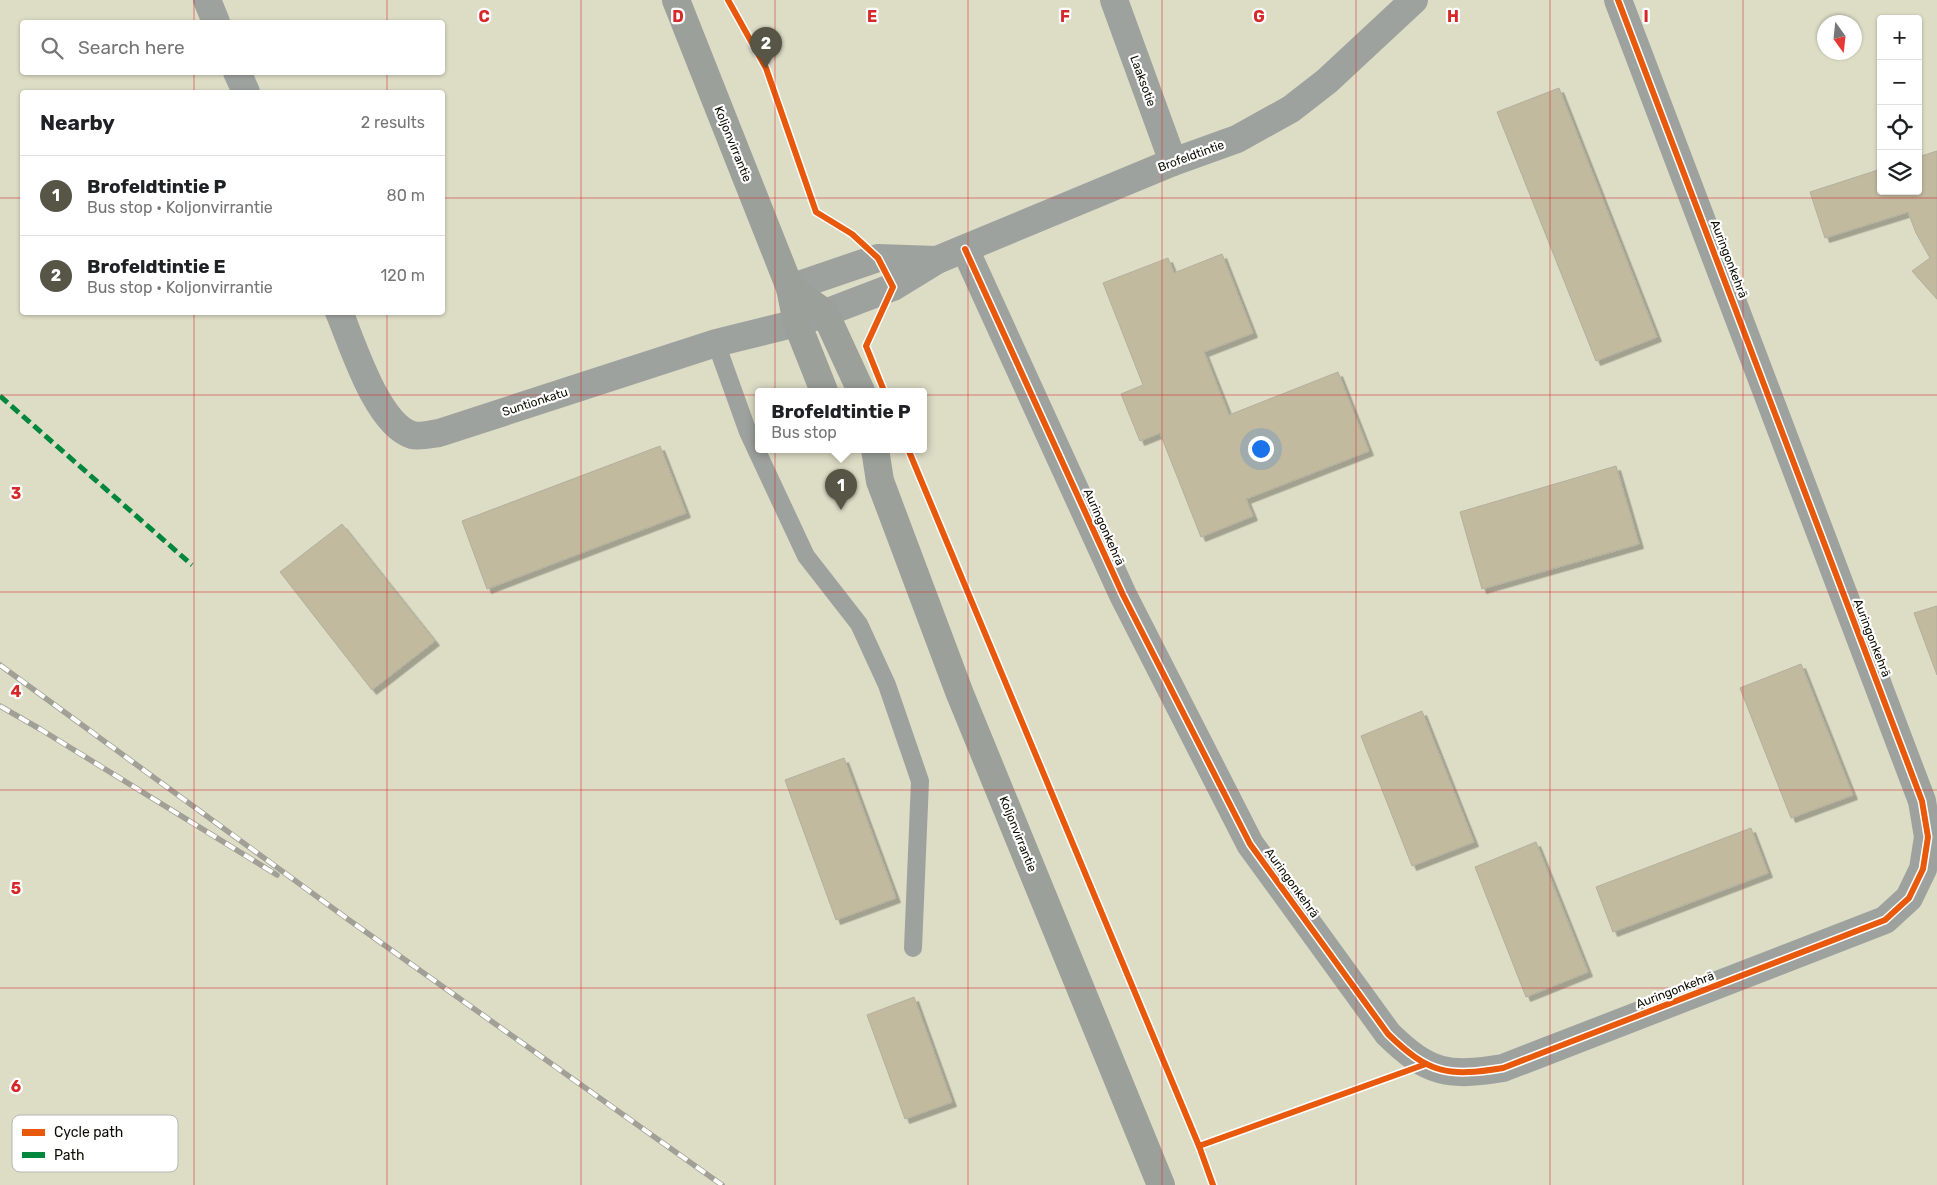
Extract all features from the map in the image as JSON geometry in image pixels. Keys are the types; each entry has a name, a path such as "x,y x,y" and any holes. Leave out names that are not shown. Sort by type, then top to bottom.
{"main road":[{"name":"Koljonvirrantie","path":"676,0 790,288 797,323 823,388"},
{"path":"790,288 825,313 860,388"},
{"name":"Koljonvirrantie","path":"859,453 880,481"},
{"name":"Koljonvirrantie","path":"876,453 880,481 960,694 1161,1185"}],"street":[{"path":"207,0 215,20"},
{"name":"Laaksotie","path":"1114,0 1173,162"},
{"name":"Brofeldtintie","path":"797,323 893,287 937,260 1173,162 1237,140 1291,109 1327,81 1414,0"},
{"name":"Auringonkehrä","path":"965,249 1122,595 1250,844 1388,1034 1408,1053 1435,1069 1467,1074 1504,1068 1884,920 1909,898 1923,869 1928,837 1922,801 1618,0"},
{"path":"238,75 245,90"},
{"name":"Brofeldtintie","path":"790,288 878,258 937,260"},
{"name":"Suntionkatu","path":"340,315 378,403 391,422 412,435 439,433 716,343 797,323"}],"lane":[{"path":"716,343 755,447"},
{"path":"758,453 806,556 859,624 887,686 920,781 913,948"}],"building":[{"path":"1559,88 1657,337 1596,361 1497,112"},
{"path":"1937,151 1937,299 1912,271 1930,258 1916,233 1908,212 1825,238 1810,192 1877,170 1877,195 1922,195 1922,156"},
{"path":"1222,254 1253,333 1204,352 1229,415 1338,372 1369,451 1246,499 1253,516 1201,537 1160,433 1140,441 1121,394 1143,385 1103,283 1168,258 1174,273"},
{"path":"660,446 686,513 487,589 462,521"},
{"path":"1616,466 1639,544 1482,589 1460,512"},
{"path":"342,524 435,641 372,690 280,572"},
{"path":"1937,606 1937,675 1914,613"},
{"path":"1801,664 1853,795 1791,818 1740,688"},
{"path":"1422,711 1474,842 1412,866 1361,736"},
{"path":"844,758 896,898 836,920 785,780"},
{"path":"1751,828 1768,873 1613,932 1596,887"},
{"path":"1536,842 1588,972 1526,997 1475,867"},
{"path":"914,997 952,1102 905,1119 867,1015"}],"railway":[{"path":"0,665 349,920 722,1185"},
{"path":"0,706 277,875"}],"marked path":[{"path":"0,396 192,565"}],"cycle path":[{"path":"728,0 766,68 816,212 852,234 878,258 893,287 866,346 883,388"},
{"path":"965,249 1123,595 1250,844 1388,1034 1402,1047 1428,1065 1453,1072 1503,1068 1885,920 1909,898 1923,869 1928,837 1922,801 1618,0"},
{"path":"910,453 1199,1146 1213,1185"},
{"path":"1199,1146 1426,1064"}],"place":[{"name":"Brofeldtintie E","path":"766,68"},
{"name":"Brofeldtintie P","path":"841,510"}]}
